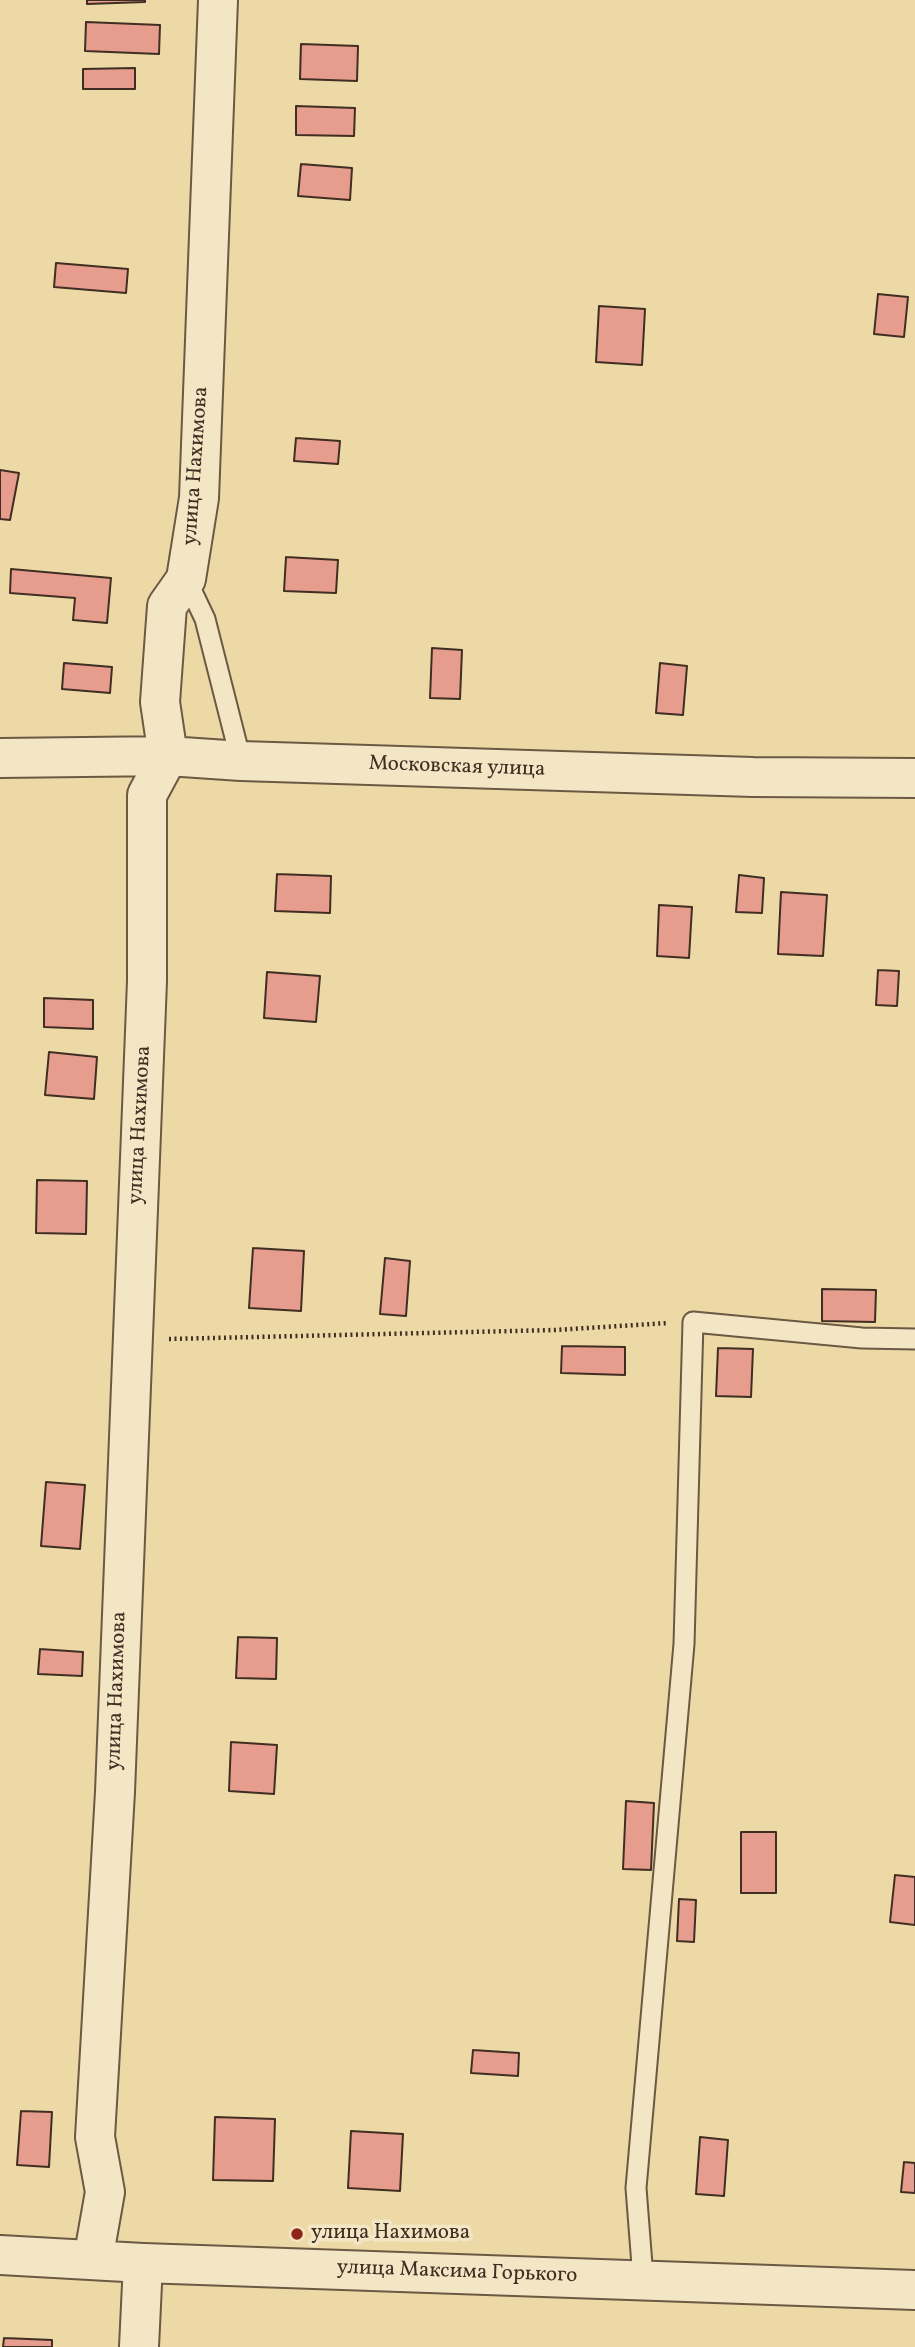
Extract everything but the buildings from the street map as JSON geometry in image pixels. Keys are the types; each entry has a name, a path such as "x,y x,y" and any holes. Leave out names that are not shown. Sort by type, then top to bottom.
{"street":[{"name":"улица Нахимова","path":"93,2260 105,2192 95,2137 115,1792 147,981 147,795 168,756 160,702 167,606 186,579 199,498 218,0"},
{"name":"Московская улица","path":"0,758 168,756 241,761 753,777 915,778"},
{"name":"улица Максима Горького","path":"0,2255 143,2263 643,2278 915,2290"},
{"path":"139,2347 143,2263"}],"lane":[{"path":"186,579 205,618 241,761"},
{"path":"643,2278 636,2188 684,1643 693,1322 862,1338 915,1339"}],"path":[{"path":"131,1340 555,1330 693,1322"}],"place":[{"name":"улица Нахимова","path":"297,2234"}]}
